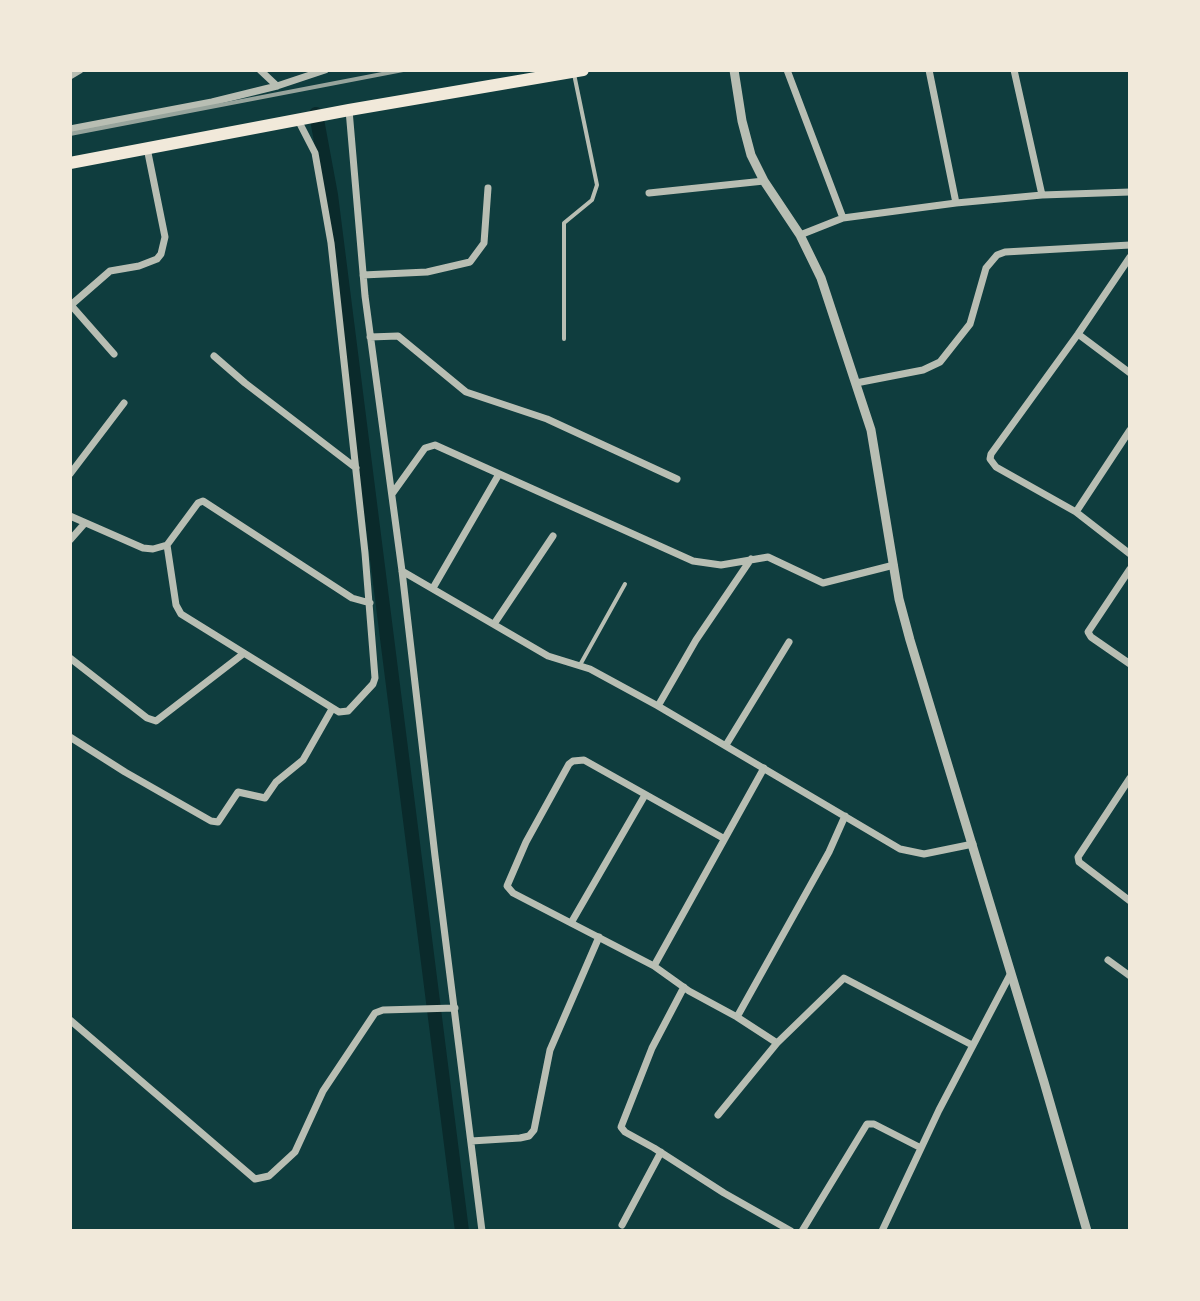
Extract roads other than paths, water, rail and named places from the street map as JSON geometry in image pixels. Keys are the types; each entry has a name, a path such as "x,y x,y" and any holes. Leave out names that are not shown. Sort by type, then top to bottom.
{"highway":[{"path":"70,163 349,110 578,71"}],"street":[{"path":"70,76 80,70"},
{"path":"260,70 277,86"},
{"path":"70,129 212,102 325,70"},
{"path":"734,70 746,137 764,181 800,235 821,278 871,430 899,599 910,640 1087,1231"},
{"path":"787,70 843,218"},
{"path":"929,70 956,203"},
{"path":"1014,70 1042,195"},
{"path":"349,110 370,337 402,571 452,1007 482,1231"},
{"path":"167,545 178,610 243,654 342,713 348,711 375,681 370,603 331,243 315,153 302,120"},
{"path":"114,354 70,304 110,271 139,266 157,259 161,254 165,237 147,148"},
{"path":"649,193 764,181"},
{"path":"363,275 427,272 470,262 484,243 488,188"},
{"path":"800,235 843,218 956,203 1042,195 1130,192"},
{"path":"856,383 923,370 940,362 970,324 986,268 997,255 1130,245"},
{"path":"1130,257 990,459 996,467 1076,512 1130,554"},
{"path":"1078,334 1130,373"},
{"path":"370,337 398,336 466,392 547,419 677,479"},
{"path":"214,356 356,468"},
{"path":"70,474 124,403"},
{"path":"1076,512 1130,430"},
{"path":"392,494 425,448 438,446 693,561 721,565 768,557 823,583 894,565"},
{"path":"433,588 499,474"},
{"path":"70,516 143,548 153,549 167,545 198,503 203,501 352,598 370,603"},
{"path":"70,540 85,523"},
{"path":"494,624 553,536"},
{"path":"658,706 696,640 751,559"},
{"path":"1130,569 1088,632 1130,664"},
{"path":"402,571 548,656 580,665 658,706 900,849 916,854 973,844"},
{"path":"726,745 789,642"},
{"path":"70,658 147,718 156,721 243,654"},
{"path":"70,737 215,822 222,819 238,792 265,798 276,782 303,760 332,709"},
{"path":"723,838 584,760 578,760 569,764 526,842 507,886 513,893 654,966 777,1043"},
{"path":"654,966 764,768"},
{"path":"1130,778 1078,857 1079,862 1130,901"},
{"path":"571,923 645,795"},
{"path":"737,1017 829,852 845,816"},
{"path":"471,1141 520,1138 532,1134 550,1050 599,937"},
{"path":"1108,960 1130,976"},
{"path":"882,1231 972,1045 1011,973"},
{"path":"718,1115 777,1043 844,978 972,1045"},
{"path":"684,987 652,1048 621,1127 724,1193 791,1231"},
{"path":"70,1020 255,1179 269,1176 295,1152 323,1091 375,1013 452,1007"},
{"path":"802,1231 867,1124 874,1124 921,1148"},
{"path":"622,1225 661,1152"}],"lane":[{"path":"564,339 564,223 592,200 597,185 578,71"},
{"path":"580,665 625,584"}],"waterway":[{"path":"316,114 331,195 462,1231"}],"railway":[{"path":"70,134 403,70"}]}
